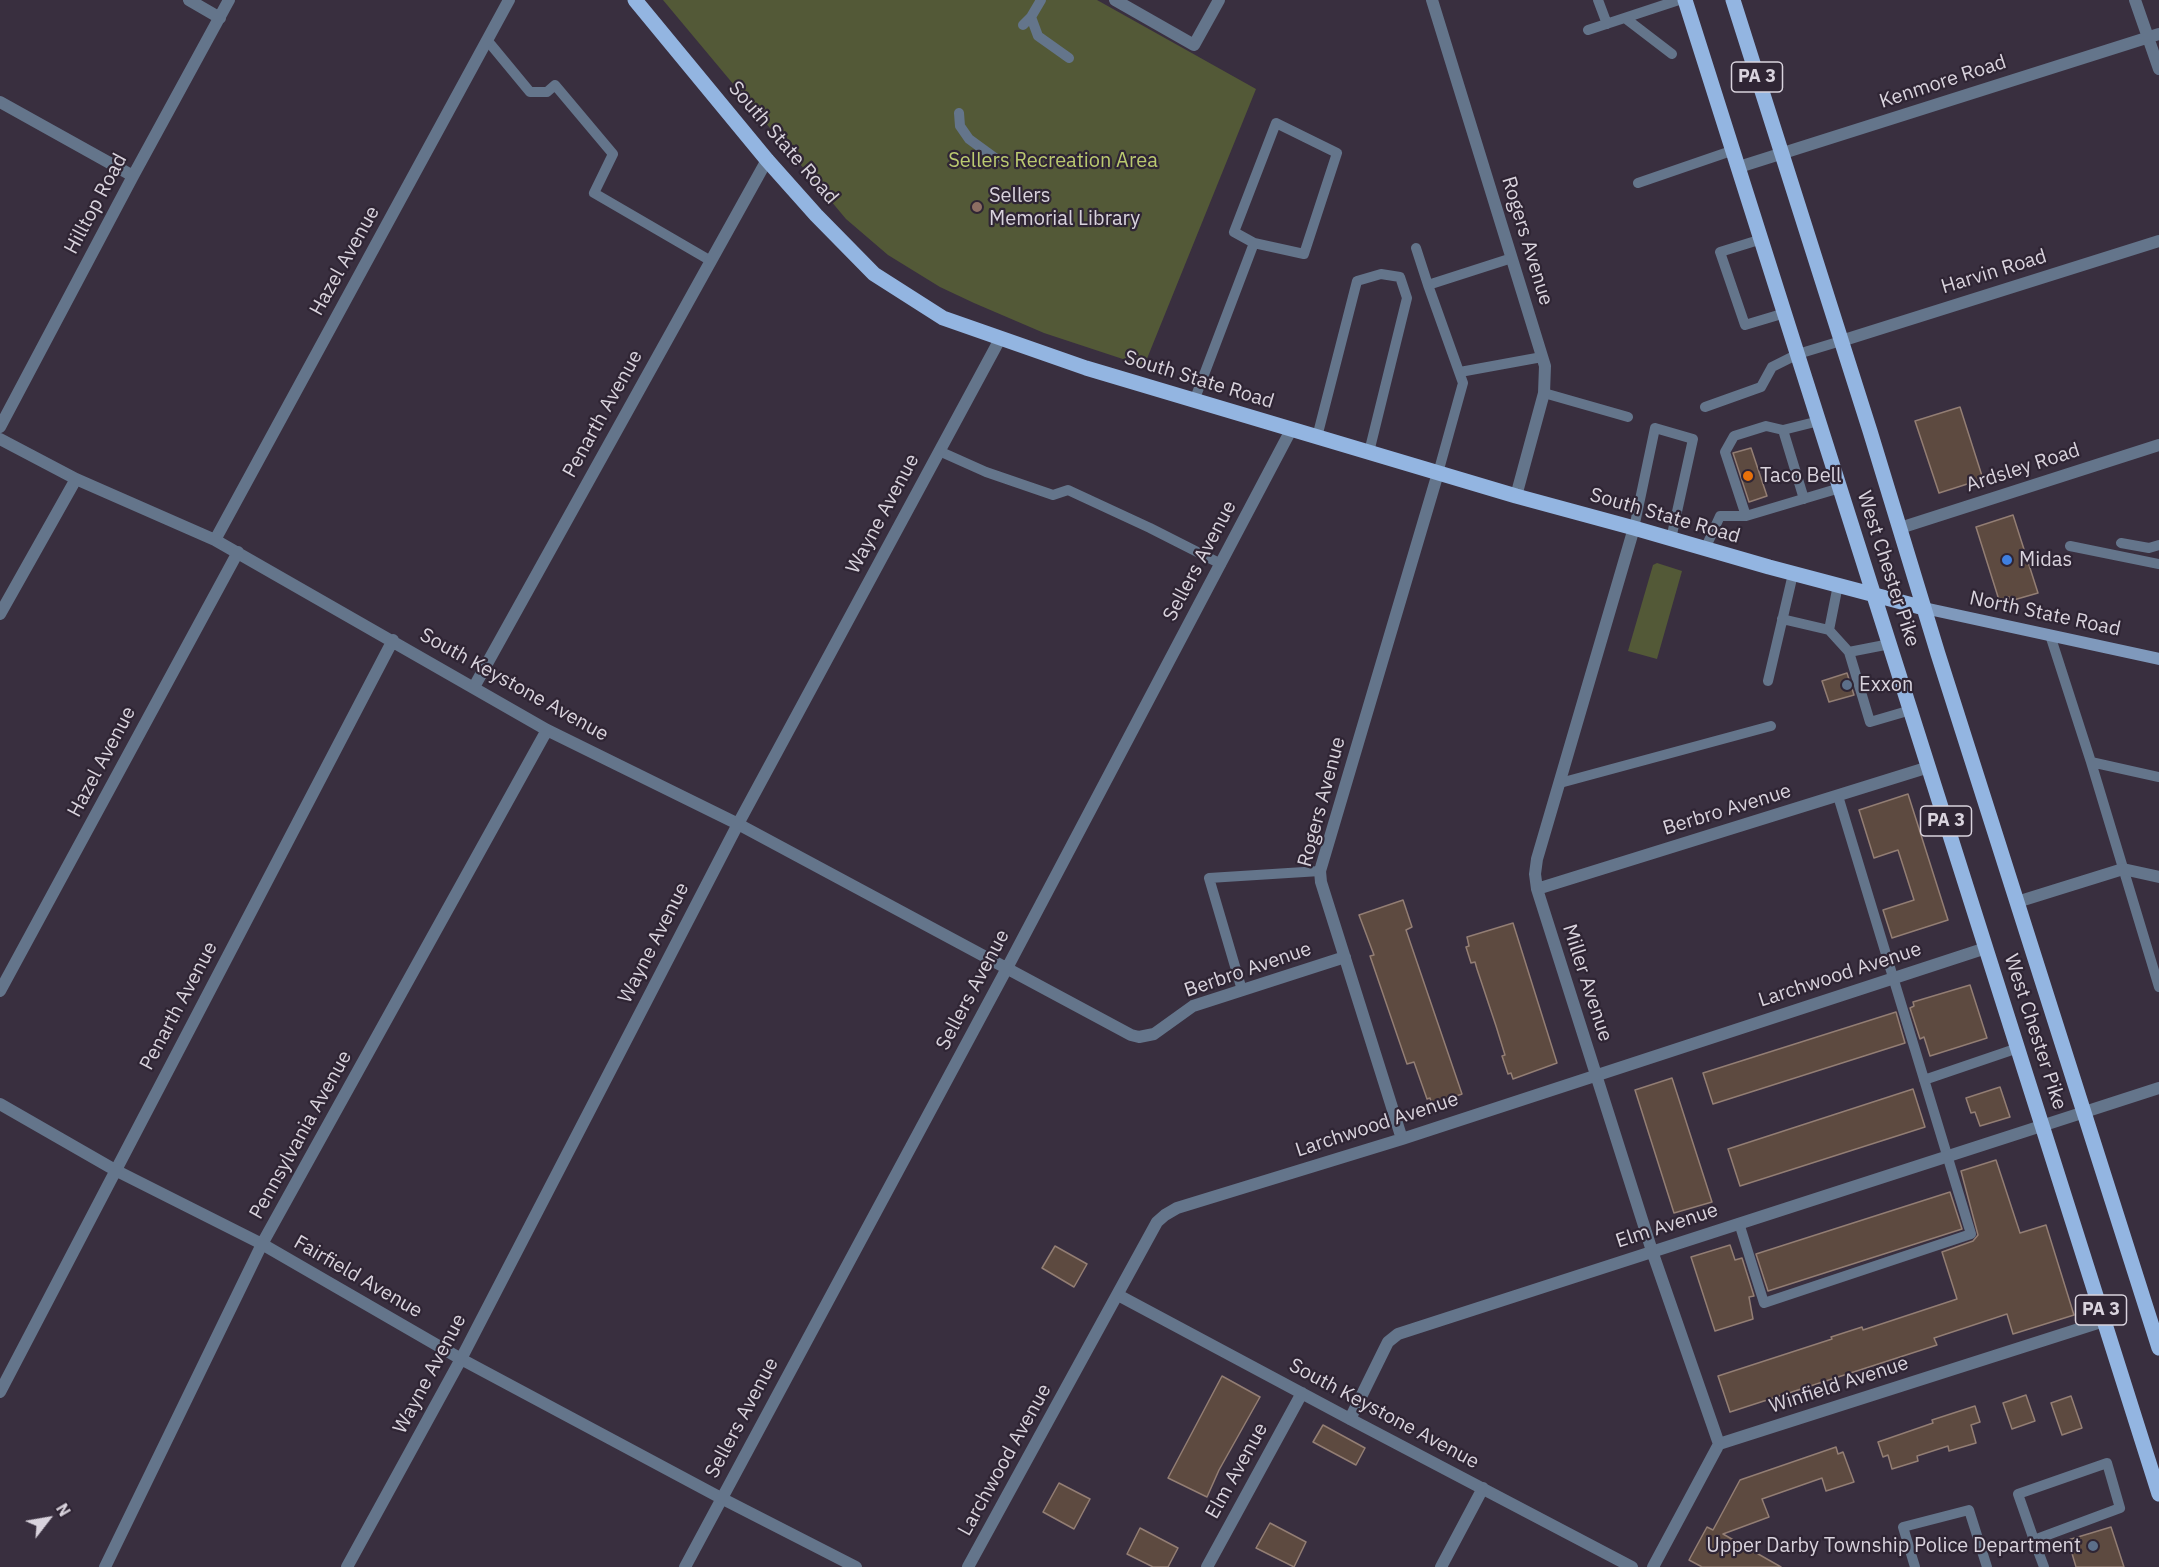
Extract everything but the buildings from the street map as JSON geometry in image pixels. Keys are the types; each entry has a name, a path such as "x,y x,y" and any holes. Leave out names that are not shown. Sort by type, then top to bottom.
{"main road":[{"name":"South State Road","path":"635,0 767,160 816,215 874,274 943,318 1086,368 1291,430 1793,574 1924,608"},
{"name":"West Chester Pike","path":"1685,0 2159,1494"},
{"name":"West Chester Pike","path":"1733,0 2157,1339"},
{"name":"North State Road","path":"1924,608 2159,659"}],"street":[{"path":"189,0 220,18"},
{"name":"Hilltop Road","path":"0,427 133,176 230,0"},
{"name":"Hazel Avenue","path":"215,540 509,0"},
{"path":"1115,0 1194,45 1219,0"},
{"name":"Rogers Avenue","path":"1432,0 1545,366 1544,393 1516,496"},
{"path":"2135,0 2154,36 2159,69"},
{"name":"Kenmore Road","path":"1739,168 2154,36"},
{"path":"0,102 133,176"},
{"name":"Penarth Avenue","path":"474,687 767,160"},
{"name":"Harvin Road","path":"1841,341 2159,241"},
{"name":"Wayne Avenue","path":"347,1567 461,1359 738,824 1000,339"},
{"name":"Sellers Avenue","path":"685,1567 1006,970 1291,430"},
{"name":"South Keystone Avenue","path":"0,439 76,479 238,552 547,730 738,824 1006,970"},
{"name":"Ardsley Road","path":"1900,528 2159,445"},
{"name":"Rogers Avenue","path":"1402,1140 1321,882 1320,871 1438,472"},
{"path":"0,614 76,479"},
{"name":"Miller Avenue","path":"1634,528 1534,874 1537,890 1652,1251 1719,1444"},
{"name":"Hazel Avenue","path":"0,991 238,552"},
{"name":"Penarth Avenue","path":"0,1392 393,640"},
{"name":"Pennsylvania Avenue","path":"105,1567 262,1244 547,730"},
{"name":"Berbro Avenue","path":"1537,890 1929,767"},
{"path":"2017,902 2123,869 2159,877"},
{"name":"Larchwood Avenue","path":"968,1567 1157,1222 1165,1215 1177,1208 1402,1140 1595,1074 1986,948"},
{"name":"Berbro Avenue","path":"1006,970 1131,1035 1139,1037 1154,1034 1193,1006 1345,957"},
{"name":"Elm Avenue","path":"1350,1419 1388,1342 1398,1334 2159,1088"},
{"name":"Fairfield Avenue","path":"0,1104 115,1170 262,1244 461,1359 721,1498 856,1567"},
{"name":"South Keystone Avenue","path":"1118,1294 1302,1394 1632,1567"},
{"name":"Winfield Avenue","path":"1719,1444 2104,1321"},
{"name":"Elm Avenue","path":"1207,1567 1302,1394"},
{"path":"1653,1567 1719,1444"},
{"path":"1441,1567 1483,1488"}],"lane":[{"path":"1041,0 1027,21 1038,36 1068,58"},
{"path":"1598,0 1607,24"},
{"path":"1588,30 1679,0"},
{"path":"1625,18 1672,54"},
{"path":"487,40 530,92 548,92 555,85 613,154 594,193 711,261"},
{"path":"959,113 960,126 969,139 995,158"},
{"path":"1275,123 1337,153 1304,254 1254,243 1234,232 1275,123"},
{"path":"1638,183 1734,150"},
{"path":"1762,239 1720,252 1745,325 1785,313"},
{"path":"1194,401 1254,243"},
{"path":"1416,248 1463,383 1438,472"},
{"path":"1428,285 1512,258"},
{"path":"1317,437 1357,281 1381,274 1400,278 1407,298 1370,452"},
{"path":"1705,407 1761,387 1772,368 1798,354 1841,341"},
{"path":"1460,372 1542,357"},
{"path":"1544,393 1628,417"},
{"path":"1746,516 1725,452 1734,436 1766,426 1783,430 1819,421"},
{"path":"1634,528 1655,428 1693,439 1671,538"},
{"path":"1783,430 1804,499"},
{"path":"939,451 986,472 1053,495 1068,490 1221,564"},
{"path":"1705,549 1720,516 1746,516 1840,488"},
{"path":"2121,543 2149,548 2159,544"},
{"path":"2070,546 2159,564"},
{"path":"1768,681 1793,574"},
{"path":"1829,630 1838,585"},
{"path":"1782,619 1829,630 1849,652 1870,722 1911,710"},
{"path":"2050,635 2159,987"},
{"path":"1849,652 1890,644"},
{"path":"1560,783 1771,726"},
{"path":"2091,762 2159,777"},
{"path":"1739,1223 1764,1303 1971,1234 1838,796"},
{"path":"1242,990 1209,878 1320,871"},
{"path":"1924,1080 2018,1048"},
{"path":"2034,1540 2120,1508 2106,1463 2018,1494 2034,1540 2044,1567"},
{"path":"1915,1567 1903,1527 1969,1510 1987,1567"}],"green space":[{"name":"Sellers Recreation Area","path":"663,0 1097,0 1256,89 1144,366 1044,333 974,303 940,287 888,255 846,219"},
{"path":"1657,563 1682,571 1657,659 1628,651 1653,565"}],"place":[{"name":"Sellers Memorial Library","path":"977,207"},
{"name":"Taco Bell","path":"1748,476"},
{"name":"Midas","path":"2007,560"},
{"name":"Exxon","path":"1847,685"},
{"name":"Upper Darby Township Police Department","path":"2093,1546"}]}
